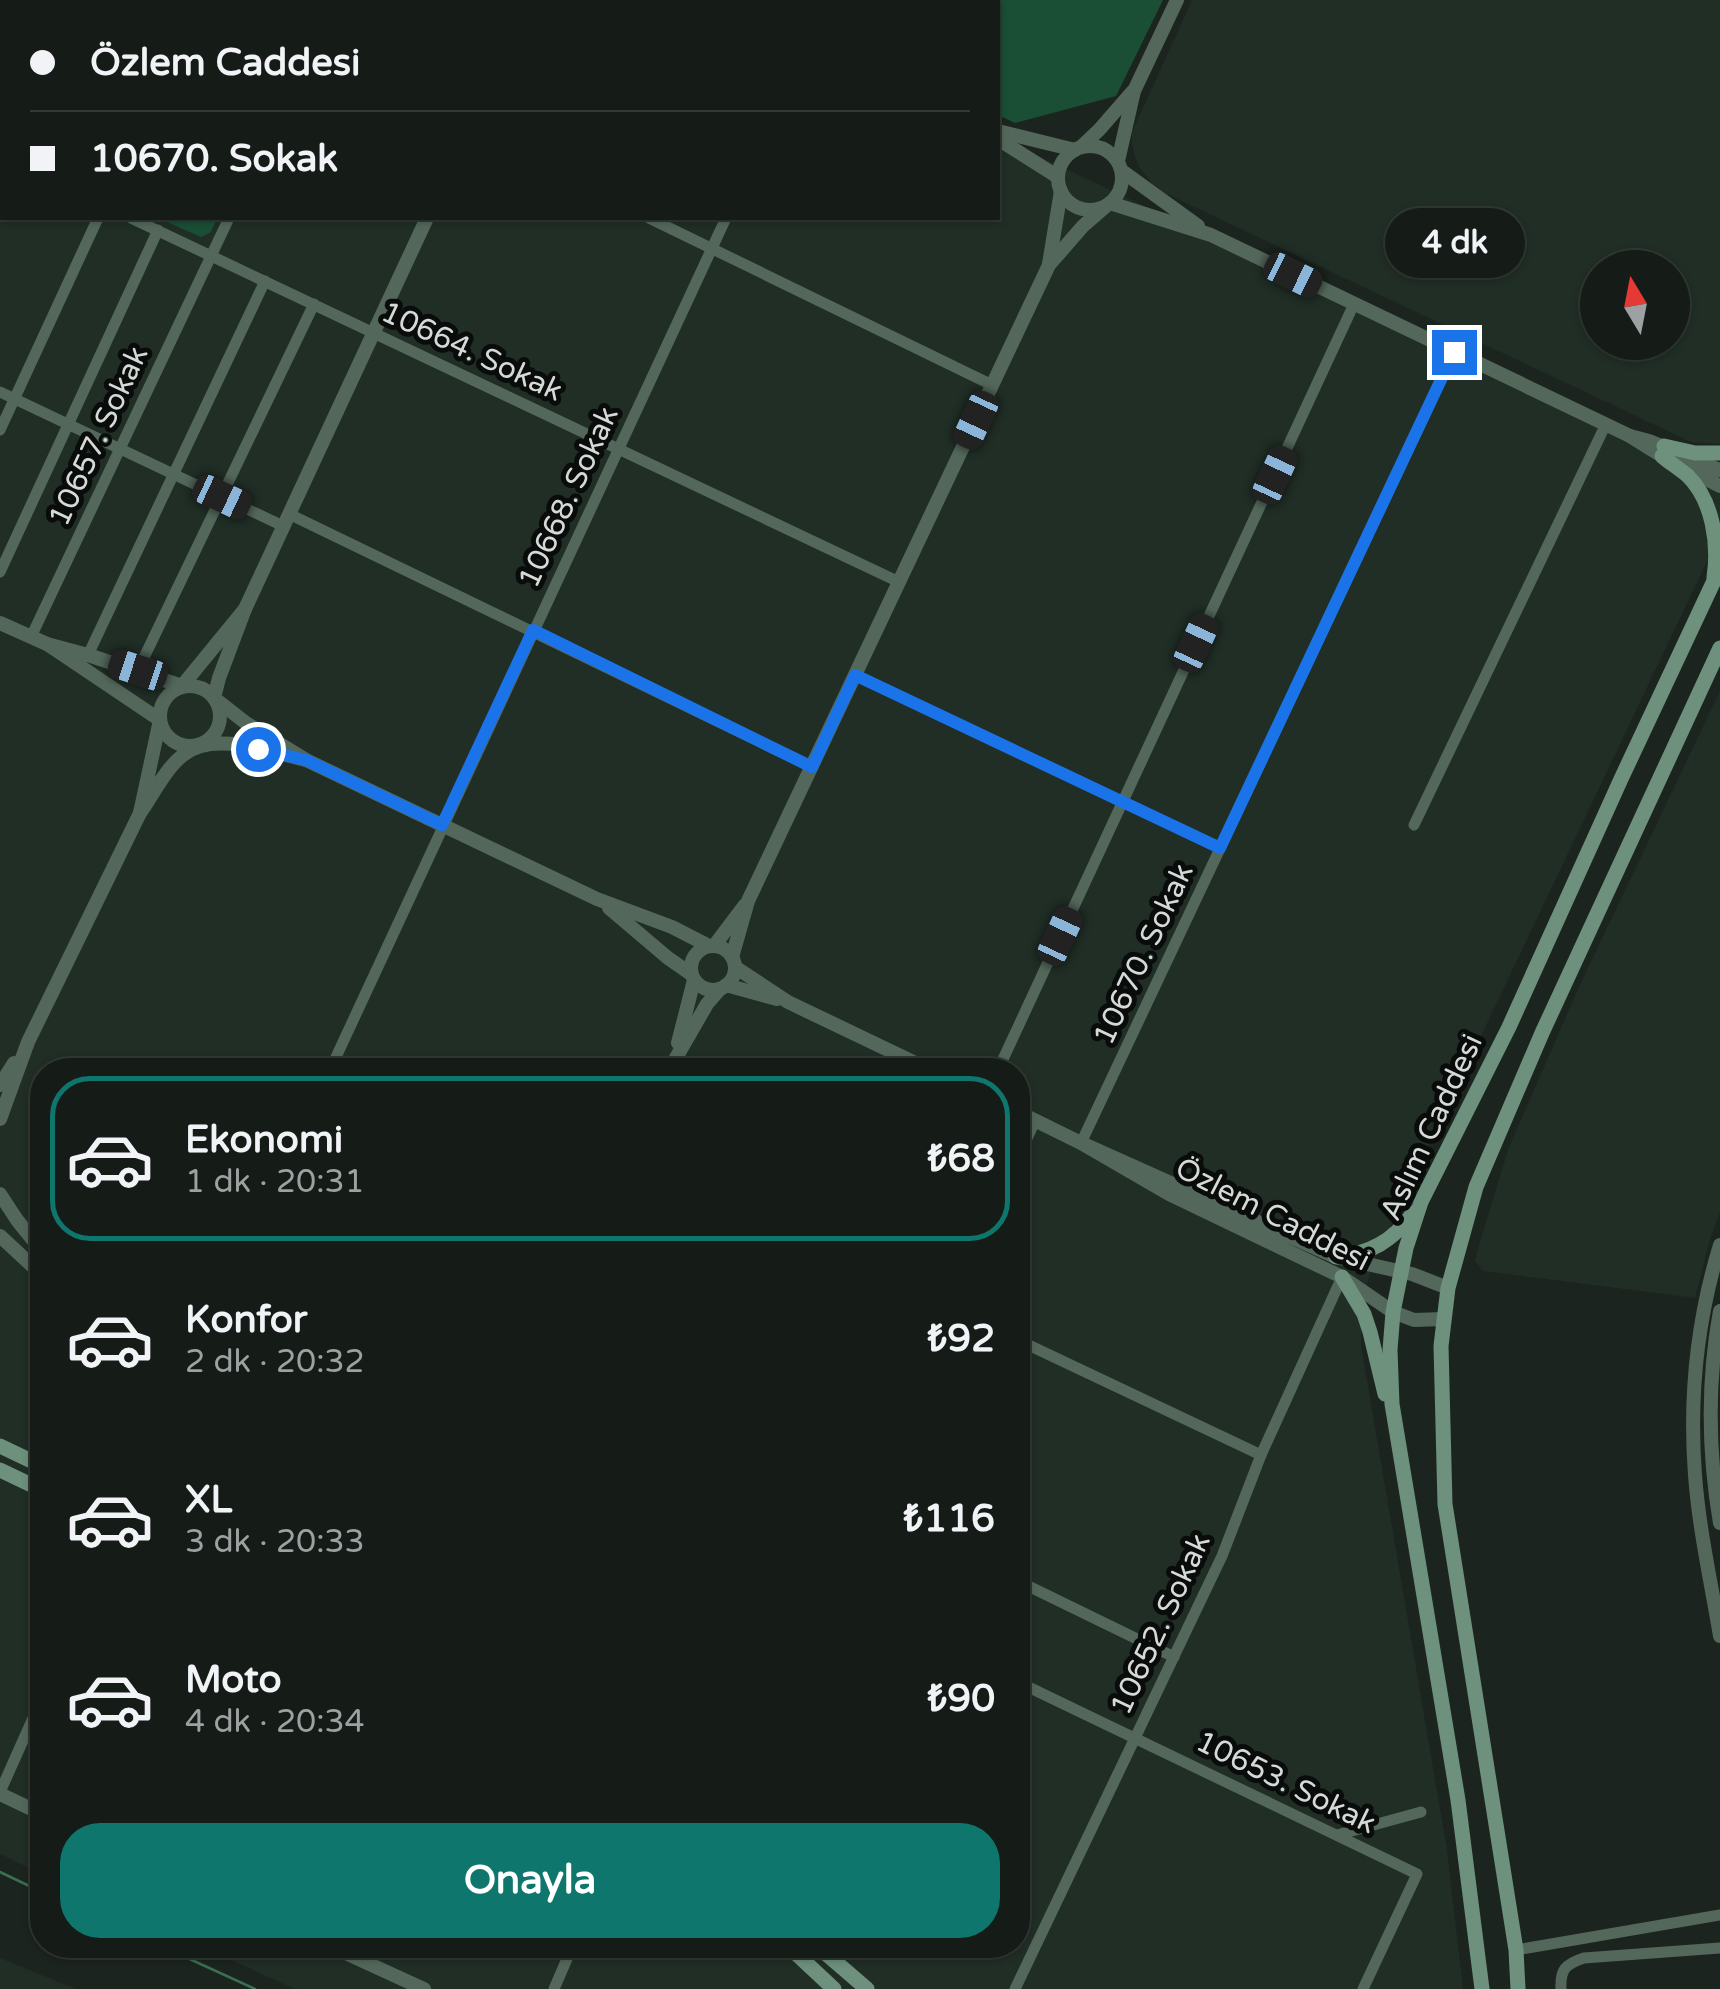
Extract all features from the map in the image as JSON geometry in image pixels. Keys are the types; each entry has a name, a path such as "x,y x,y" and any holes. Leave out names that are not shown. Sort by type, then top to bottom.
{"main road":[{"path":"1663,451 1720,454"},
{"path":"1663,451 1704,499 1712,522 1717,574"},
{"name":"Aslım Caddesi","path":"1482,1989 1458,1800 1395,1426 1390,1370 1400,1271 1421,1202 1509,1027 1717,574"},
{"name":"Aslım Caddesi","path":"1518,1989 1516,1950 1445,1504 1443,1319 1476,1187 1581,947 1720,648"},
{"path":"1336,1257 1360,1254 1381,1245 1405,1224 1421,1202"},
{"path":"1342,1276 1364,1314 1395,1426"},
{"path":"0,1446 30,1460"},
{"path":"0,1470 30,1484"},
{"path":"801,1958 834,1989"},
{"path":"831,1958 867,1989"}],"street":[{"path":"676,1058 707,1004 734,974 733,962 748,900 1049,265 1082,226 1120,191 1120,166 1134,91 1177,0"},
{"path":"1049,265 1064,159 1099,130 1134,91"},
{"path":"1000,131 1078,148 1103,148 1120,166 1211,235"},
{"path":"1000,140 1060,184 1067,200 1076,207 1096,210 1108,205 1211,235 1605,426 1720,470"},
{"path":"0,430 97,220"},
{"name":"10657. Sokak","path":"31,637 228,220"},
{"path":"0,1119 28,1042 140,813 180,756 201,744 219,724 214,698 218,678 244,609 426,220"},
{"path":"653,220 992,385"},
{"name":"10668. Sokak","path":"335,1058 725,220"},
{"path":"0,572 68,424 152,224"},
{"name":"10664. Sokak","path":"152,224 211,256 899,582"},
{"path":"88,655 266,281"},
{"path":"138,670 314,304"},
{"path":"1004,1058 1354,304"},
{"name":"10670. Sokak","path":"1082,1143 1454,352"},
{"path":"0,392 222,497 286,520 533,630 812,767"},
{"path":"1414,826 1605,426"},
{"path":"1663,451 1720,486"},
{"path":"140,813 160,712 167,696 182,686 244,609"},
{"path":"0,623 47,644 182,686 200,687 246,723 306,760 597,899 724,948 733,962 788,1002 905,1058"},
{"path":"47,644 160,720 175,742 238,745 306,760"},
{"path":"855,675 1220,848"},
{"path":"597,899 706,988 723,987 788,1002"},
{"path":"673,1058 696,952 712,946 748,900"},
{"path":"1,1083 28,1042"},
{"name":"Özlem Caddesi","path":"1030,1118 1336,1257 1424,1277 1448,1288"},
{"path":"1030,1131 1035,1120"},
{"name":"Özlem Caddesi","path":"1082,1143 1169,1194 1342,1276 1394,1312 1414,1320 1443,1319"},
{"path":"0,1194 30,1236"},
{"path":"0,1236 30,1264"},
{"path":"1720,1245 1703,1308 1693,1413 1696,1484 1720,1636"},
{"name":"10652. Sokak","path":"1030,1958 1222,1556 1261,1454 1342,1276"},
{"path":"1720,1311 1710,1420 1720,1522"},
{"path":"1030,1346 1261,1454"},
{"path":"1030,1587 1174,1657"},
{"name":"10653. Sokak","path":"1030,1688 1417,1874 1363,1989"},
{"path":"30,1725 0,1793 30,1808"},
{"path":"1338,1835 1422,1812"},
{"path":"1516,1950 1720,1914"},
{"path":"1561,1989 1560,1973 1568,1963 1584,1958 1720,1948"},
{"path":"356,1958 424,1989"},
{"path":"554,1989 568,1958"},
{"name":"10652. Sokak","path":"1015,1989 1030,1958"}],"shaded area":[{"path":"1192,0 1720,0 1720,444 1691,442 1165,193 1141,170 1132,132"},
{"path":"1000,138 1720,478 1720,534 1373,1263 1361,1317 1361,1345 1447,1850 1463,1989 295,1989 227,1958 1030,1958 1030,1058 30,1058 30,1868 0,1854 0,220 1000,220"},
{"path":"1720,691 1720,1212 1695,1298 1483,1271 1475,1261 1509,1147 1578,989"},
{"path":"0,1958 76,1989 0,1989"}],"green space":[{"path":"1000,0 1163,0 1116,96 1015,123 1000,116"},
{"path":"216,220 211,232 201,237 167,222"}],"waterway":[{"path":"0,1872 30,1886"},
{"path":"187,1958 255,1989"}],"route":[{"path":"258,749 306,760 442,825 533,630 812,767 855,675 1220,848 1454,352"}]}
